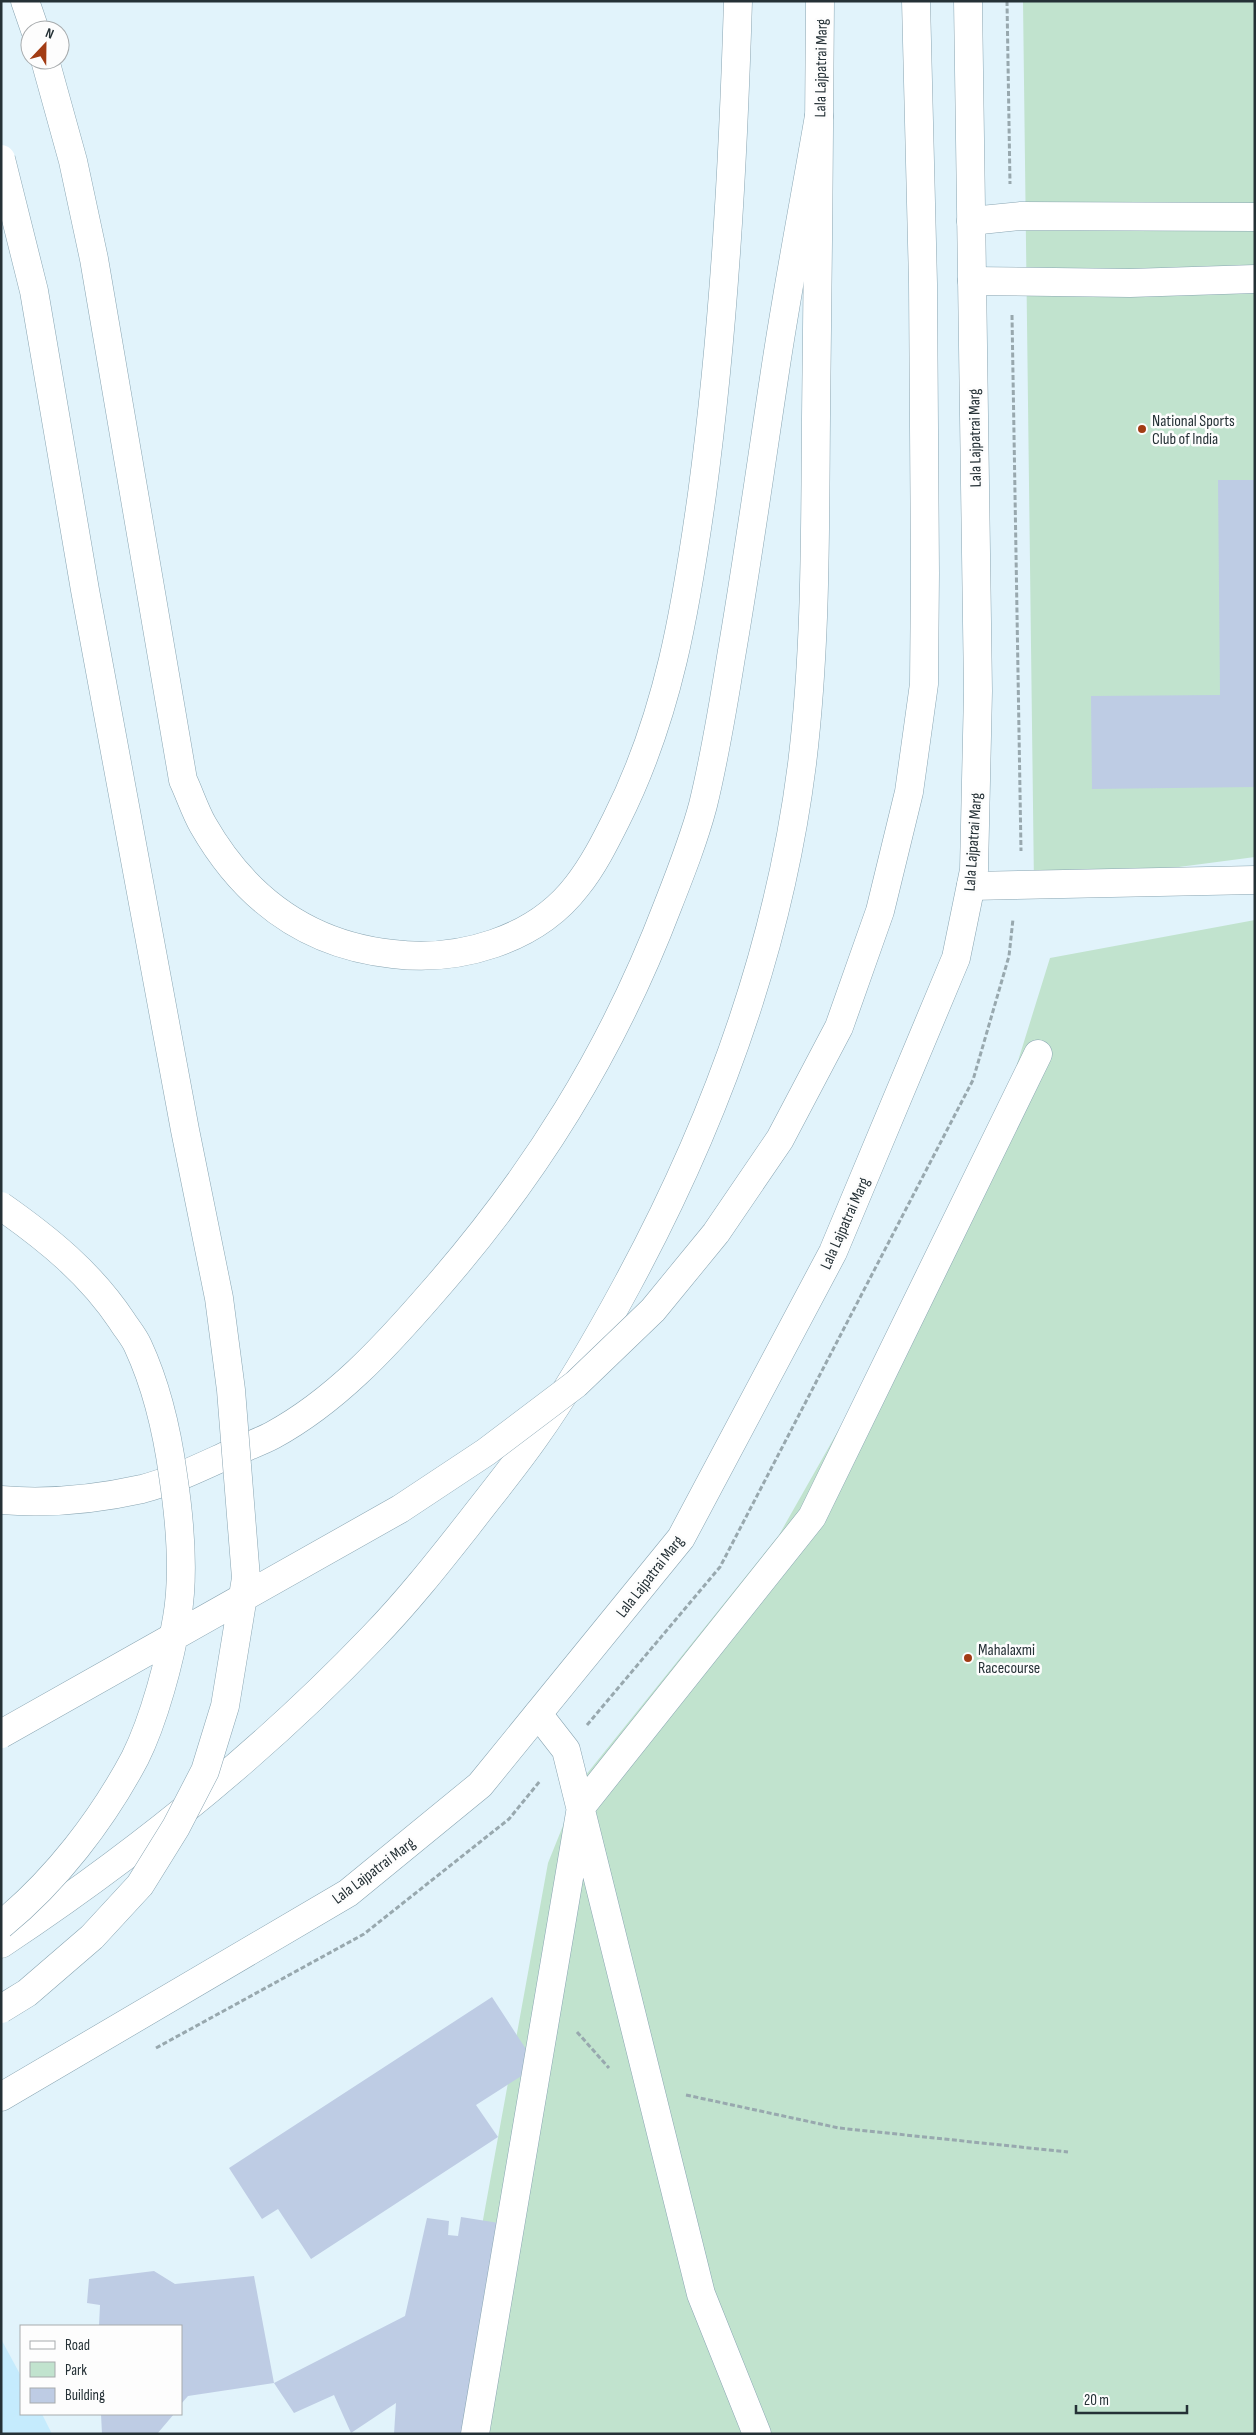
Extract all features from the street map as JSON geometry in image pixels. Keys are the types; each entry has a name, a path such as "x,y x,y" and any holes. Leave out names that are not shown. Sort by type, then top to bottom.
{"main road":[{"path":"25,1 32,20"},
{"path":"48,70 73,161 94,259 183,780 202,824 234,869 272,910 314,934 366,951 423,958 465,953 506,940 546,916 576,888 603,847 629,793 651,737 676,652 688,597 707,459 725,289 738,1"},
{"name":"Lala Lajpatrai Marg","path":"1,1944 38,1919 169,1821 304,1706 377,1633 438,1562 538,1433 600,1334 666,1213 716,1092 760,970 781,887 802,765 814,617 820,1"},
{"path":"1,1734 400,1508 486,1452 576,1384 653,1310 716,1233 780,1140 839,1027 880,911 909,792 924,684 923,283 916,1"},
{"name":"Lala Lajpatrai Marg","path":"1,2097 348,1893 480,1785 681,1538 834,1252 956,958 974,870 978,690 968,1"},
{"path":"1,1500 27,1502 105,1496 145,1488 195,1470 273,1435 324,1401 374,1359 469,1251 531,1169 582,1090 611,1035 651,950 681,871 702,807 718,736 750,551 774,376 819,116"},
{"path":"1,159 34,291 85,590 185,1130 219,1298 231,1390 246,1578 225,1706 205,1771 176,1827 140,1885 92,1937 26,1993 1,2009"},
{"path":"971,221 1011,217 1255,217"},
{"path":"972,281 1255,280"},
{"path":"971,886 1255,880"},
{"path":"475,2434 580,1807 812,1517 1038,1054"},
{"path":"1,1206 46,1237 79,1267 109,1302 138,1344 156,1390 168,1439 176,1498 180,1559 178,1616 174,1634 161,1688 135,1757 102,1813 56,1873 1,1925"},
{"path":"538,1714 566,1750 701,2294 756,2434"}],"path":[{"path":"1008,1 1011,217"},
{"path":"148,2052 364,1934 508,1819 720,1567 973,1080 1009,956 1022,848 1012,282"},
{"path":"549,1999 620,2081 839,2128 1068,2152"}],"shaded area":[{"path":"1,2339 20,2374 20,2415 42,2415 52,2434 1,2434"}],"green space":[{"name":"National Sports Club of India","path":"1023,1 1255,1 1255,857 1034,886"},
{"name":"Mahalaxmi Racecourse","path":"1255,920 1255,2434 444,2434 548,1863 581,1781 779,1535 982,1177 1050,958"}],"building":[{"path":"1218,480 1255,480 1255,787 1092,789 1091,696 1220,695"},
{"path":"492,1997 537,2066 476,2105 498,2137 311,2259 278,2209 262,2219 229,2168"},
{"path":"461,2217 499,2223 467,2434 394,2434 396,2403 351,2433 334,2395 294,2413 274,2383 405,2316 427,2218 449,2221 448,2235 458,2236"},
{"path":"154,2271 175,2284 254,2276 274,2383 188,2396 182,2403 182,2325 99,2325 100,2305 87,2303 89,2279"},
{"path":"101,2415 173,2415 157,2434 102,2434"}],"place":[{"name":"National Sports Club of India","path":"1142,429"},
{"name":"Mahalaxmi Racecourse","path":"968,1658"}]}
